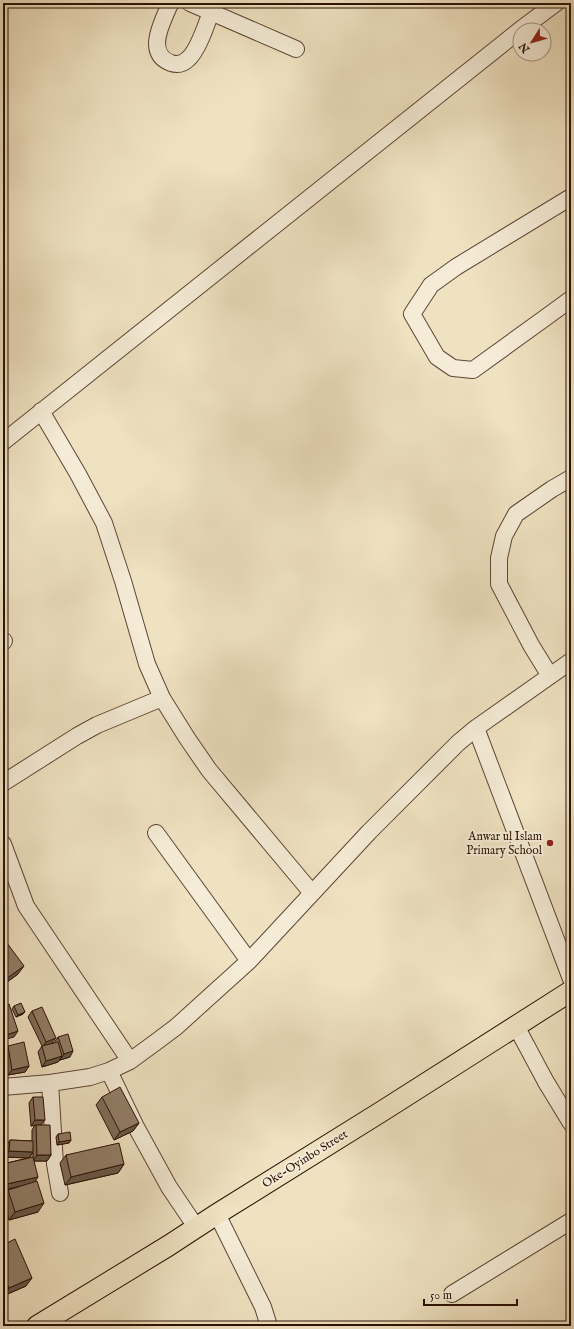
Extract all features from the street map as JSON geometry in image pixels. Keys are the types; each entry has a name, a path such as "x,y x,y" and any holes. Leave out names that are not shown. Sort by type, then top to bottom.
{"main road":[{"name":"Oke-Oyinbo Street","path":"41,1325 571,992"}],"street":[{"path":"171,3 157,35 157,47 159,53 166,61 175,64 182,64 189,58 197,46 213,7"},
{"path":"190,3 213,7 296,49"},
{"path":"531,22 556,3"},
{"path":"3,442 512,36"},
{"path":"571,197 456,267 431,285 412,314 437,356 453,368 473,370 571,299"},
{"path":"41,412 78,474 104,523 123,581 147,664 162,698 187,738 210,770 312,893"},
{"path":"550,676 530,645 499,584 499,558 504,536 516,514 552,489 571,478"},
{"path":"3,1087 50,1083 90,1077 109,1071 130,1061 176,1027 249,961 369,832 458,743 476,728 571,660"},
{"path":"3,783 97,725 162,698"},
{"path":"476,728 571,979"},
{"path":"156,833 249,961"},
{"path":"3,844 26,906 130,1061"},
{"path":"516,1026 546,1082 571,1123"},
{"path":"109,1071 135,1125 169,1188 196,1227"},
{"path":"50,1083 55,1164 60,1194"},
{"path":"217,1214 263,1307 269,1326"},
{"path":"452,1294 571,1221"}],"building":[{"path":"4,939 24,966 6,979 3,974"},
{"path":"21,1003 25,1012 18,1015 14,1006"},
{"path":"9,1004 18,1031 3,1036 3,1006"},
{"path":"42,1007 56,1038 46,1042 32,1011"},
{"path":"68,1034 73,1051 64,1054 58,1037"},
{"path":"24,1042 29,1066 12,1070 8,1046"},
{"path":"58,1042 62,1056 46,1061 42,1046"},
{"path":"120,1087 139,1123 120,1132 102,1097"},
{"path":"33,1097 43,1097 45,1120 35,1120"},
{"path":"36,1125 50,1125 51,1155 37,1155"},
{"path":"70,1132 71,1140 59,1142 58,1134"},
{"path":"10,1140 33,1141 33,1152 9,1151"},
{"path":"119,1143 124,1164 71,1177 66,1155"},
{"path":"33,1157 38,1177 7,1184 3,1164"},
{"path":"37,1181 44,1203 15,1212 8,1190"},
{"path":"15,1239 32,1278 9,1288 3,1274 3,1245"}],"place":[{"name":"Anwar ul Islam Primary School","path":"550,843"}]}
